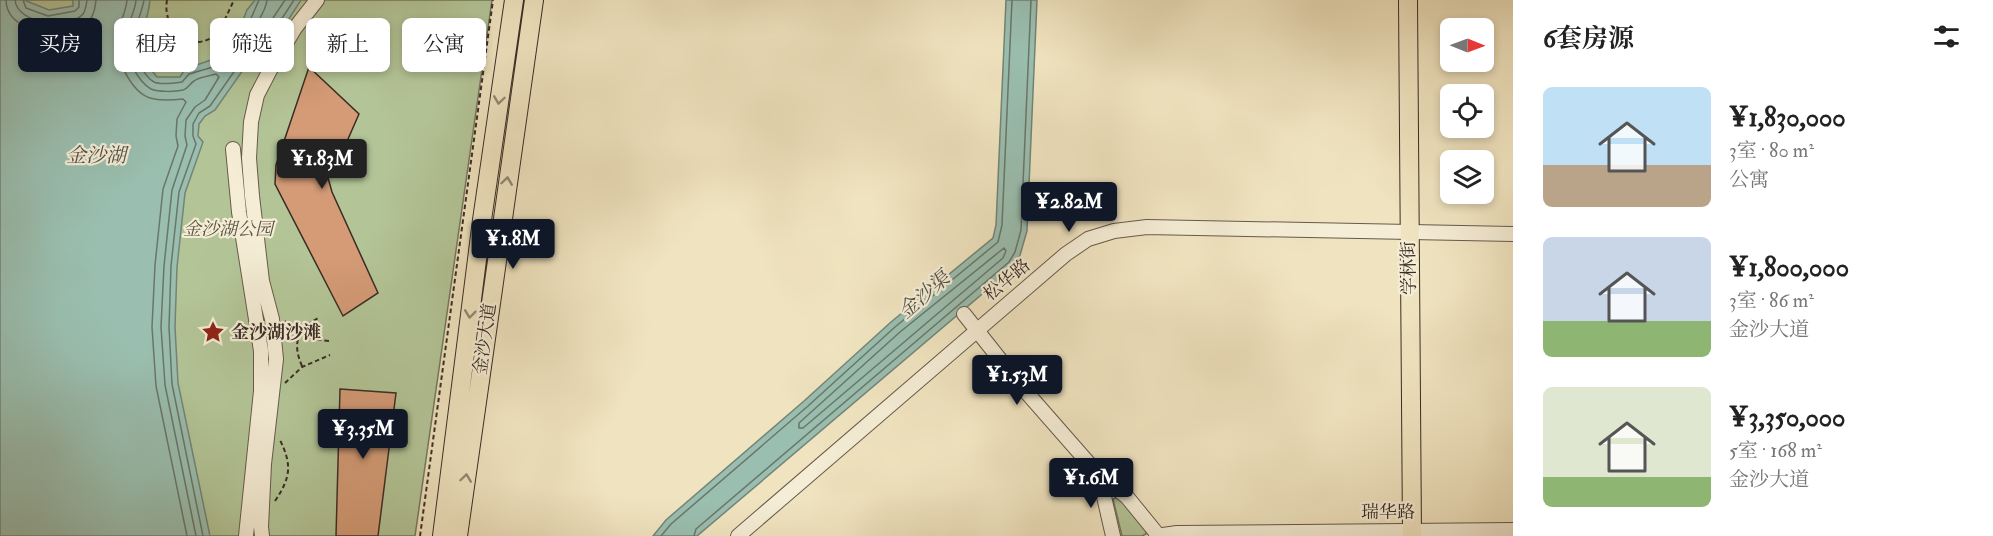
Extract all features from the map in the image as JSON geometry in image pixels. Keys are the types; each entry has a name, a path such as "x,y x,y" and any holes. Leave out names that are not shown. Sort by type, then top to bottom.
{"main road":[{"name":"金沙大道","path":"442,536 482,220 513,0"},
{"name":"金沙大道","path":"458,536 534,0"},
{"name":"学林街","path":"1408,0 1412,533"}],"street":[{"path":"262,536 261,511 265,454 276,359 272,319 262,281 252,196 249,158 251,122 257,95 270,70 296,28 317,0"},
{"path":"233,149 239,212 261,351 261,392 246,536"},
{"name":"松华路","path":"738,536 976,330 1066,254 1088,239 1114,231 1147,227 1409,234 1513,234"},
{"path":"963,314 1021,386 1099,475 1127,496 1157,536"},
{"path":"1099,475 1113,536"},
{"name":"瑞华路","path":"1157,536 1177,533 1513,531"}],"path":[{"path":"167,0 165,8 176,36 190,42 203,42 217,36 234,0"},
{"path":"420,536 493,0"},
{"path":"282,316 294,329 308,338 330,341"},
{"path":"302,367 296,346 306,325 320,318"},
{"path":"285,384 302,367 330,355"},
{"path":"261,511 270,507 283,489 287,476 289,459 278,436"}],"green space":[{"name":"金沙湖公园","path":"0,0 492,0 486,42 486,18 402,18 402,72 482,72 415,536 0,536"},
{"path":"1120,496 1146,528 1146,534 1122,536 1113,499"}],"water":[{"name":"金沙湖","path":"0,0 24,0 49,10 73,6 73,0 150,0 146,18 114,18 114,72 154,72 157,77 180,77 183,72 198,72 198,64 210,60 210,72 242,72 215,110 205,116 199,124 198,136 203,142 185,193 177,267 175,327 178,383 210,536 0,536"},
{"name":"金沙湖","path":"255,0 301,0 289,18 244,18"},
{"name":"金沙渠","path":"1006,0 1037,0 1027,231 1014,267 697,536 653,536 666,520 804,401 891,322 993,238 996,225"}],"building":[{"path":"307,72 314,72 359,114 341,155 323,160 332,192 378,293 343,316 275,184 276,165"},
{"path":"340,389 396,393 378,536 336,536"}],"place":[{"name":"金沙湖沙滩","path":"213,332"}]}
